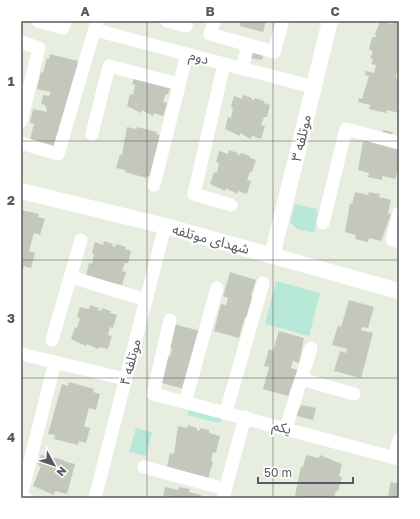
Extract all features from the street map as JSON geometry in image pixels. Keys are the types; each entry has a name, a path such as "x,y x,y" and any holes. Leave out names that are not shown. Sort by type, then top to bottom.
{"street":[{"path":"38,21 63,28 65,21"},
{"path":"167,21 186,26 187,21"},
{"path":"214,21 210,34 274,52 283,21"},
{"name":"موتلفه ۳","path":"272,256 330,21"},
{"path":"21,143 58,154 96,26"},
{"name":"دوم","path":"96,26 187,54 313,87"},
{"path":"21,42 39,48 21,121"},
{"path":"242,69 248,45"},
{"path":"154,185 187,54"},
{"path":"224,64 194,194 231,205"},
{"path":"92,134 109,66 179,84"},
{"path":"323,223 346,129 399,143"},
{"name":"شهدای موتلفه","path":"21,191 165,226 399,291"},
{"path":"399,212 392,240 399,242"},
{"name":"موتلفه ۴","path":"95,498 165,226"},
{"path":"52,340 81,240"},
{"path":"71,277 146,300"},
{"path":"226,412 263,283"},
{"path":"185,402 217,288"},
{"name":"یکم","path":"170,320 153,394 397,458"},
{"path":"286,428 311,348"},
{"path":"21,354 125,379"},
{"path":"26,498 21,497 55,362"},
{"path":"301,379 354,394"},
{"path":"144,467 224,493 245,417"},
{"path":"397,458 399,440"}],"shaded area":[{"path":"295,204 317,209 316,213 318,213 314,233 297,229 290,222"},
{"path":"276,281 320,293 309,336 265,324"},
{"path":"189,408 222,416 220,423 187,415"},
{"path":"136,428 152,432 146,456 129,452"}],"building":[{"path":"241,21 266,21 263,32 240,26"},
{"path":"380,21 392,24 393,22 399,23 399,73 397,72 396,78 399,79 399,113 387,110 386,113 369,109 370,105 358,102 359,98 362,99 369,76 365,75 366,71 374,73 376,65 371,64 373,59 370,58 373,52 369,49 372,38 377,36 375,34"},
{"path":"251,51 264,54 262,60 250,58"},
{"path":"50,54 78,61 77,64 79,64 75,81 73,80 57,150 30,139 34,124 30,123 33,109 47,112 45,105 41,104 43,95 49,96 51,92 37,89 41,72 43,73 47,58 49,59"},
{"path":"136,73 172,82 168,94 166,94 163,102 167,103 163,116 154,113 153,116 142,110 141,113 127,106 130,94 133,95 135,85 132,84"},
{"path":"243,95 252,98 252,100 255,98 264,101 264,103 270,105 267,117 264,117 261,125 265,126 261,139 252,136 251,139 240,133 240,136 225,129 228,117 231,118 233,108 231,107 234,96 242,99"},
{"path":"127,127 136,129 137,127 157,132 156,134 163,136 152,177 147,176 146,178 125,172 126,170 116,168 120,154 122,155"},
{"path":"369,130 382,133 383,130 393,132 392,135 399,137 399,166 395,179 382,176 382,180 368,177 369,173 358,170 363,141 366,142"},
{"path":"229,150 238,153 237,155 240,155 241,153 256,160 252,172 250,172 247,180 251,181 247,194 238,191 237,194 226,188 225,191 210,184 214,172 217,173 219,163 216,162 219,151 228,154"},
{"path":"355,192 368,195 369,192 380,194 379,197 391,200 388,213 391,214 381,241 369,238 368,242 355,239 356,235 345,232 350,203 352,204"},
{"path":"21,210 39,214 38,217 45,219 40,235 34,233 29,251 35,253 31,268 24,266 23,270 21,270"},
{"path":"104,241 113,244 112,246 115,247 116,244 126,247 125,249 131,251 128,263 125,263 122,271 126,272 122,285 113,283 112,285 105,283 106,281 86,275 89,263 92,264 94,254 92,253 95,242 103,245"},
{"path":"230,272 256,280 251,296 257,298 251,319 245,317 239,338 214,331 221,304 226,305 228,298 223,296"},
{"path":"349,300 374,307 368,328 362,327 361,330 373,333 361,378 334,371 340,351 346,353 347,349 332,345 338,326 341,327"},
{"path":"90,305 99,308 98,310 101,311 102,308 117,315 113,328 110,327 108,335 112,336 108,349 99,347 98,349 87,344 86,346 71,339 80,318 77,317 80,307 89,309"},
{"path":"174,324 200,331 184,389 158,382 166,355 170,357 172,349 167,347"},
{"path":"279,331 304,338 299,363 293,361 291,368 298,370 288,396 263,389 269,367 264,366 269,349 273,351"},
{"path":"69,382 94,389 93,392 100,394 96,410 89,408 84,426 90,428 86,443 79,441 78,445 54,439 55,435 48,434 62,384 68,386"},
{"path":"302,405 316,408 313,420 297,416 297,411"},
{"path":"188,425 197,428 199,431 200,428 209,430 209,433 220,436 216,453 213,452 211,461 213,462 208,479 167,467 170,453 174,454 178,426 187,428"},
{"path":"41,455 75,464 67,494 55,491 54,495 33,486 41,466 38,465"},
{"path":"306,455 319,458 320,455 342,464 339,476 342,477 338,491 336,491 334,498 305,498 295,496 301,466 303,467"},
{"path":"391,482 399,484 399,498 390,498 388,495"},
{"path":"165,487 178,490 179,487 190,489 189,492 201,495 201,498 163,498"}]}
